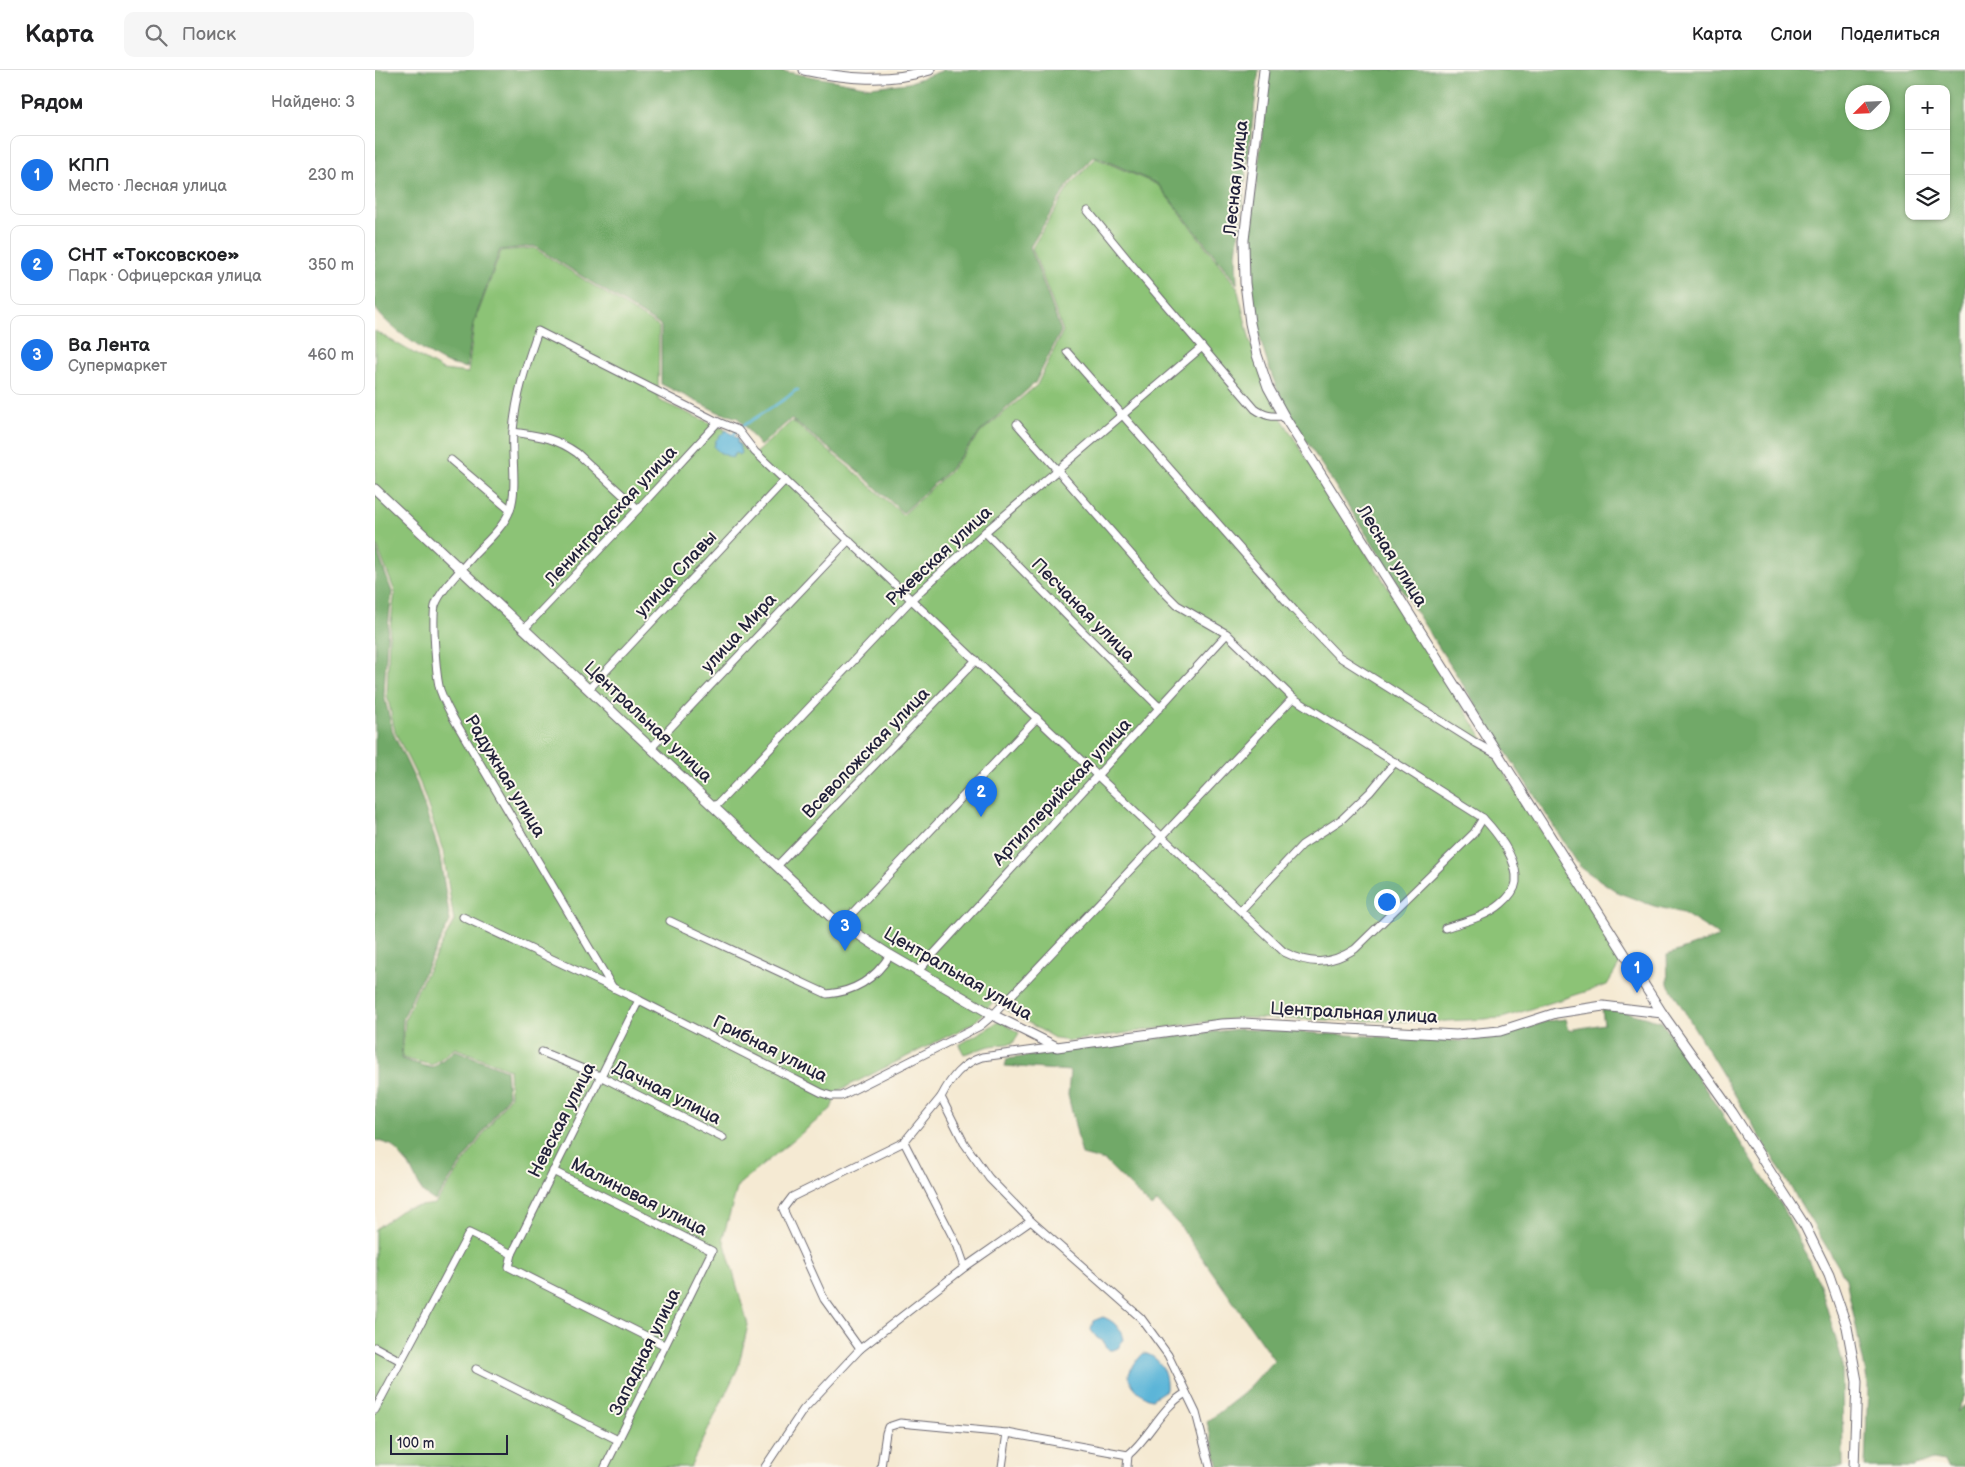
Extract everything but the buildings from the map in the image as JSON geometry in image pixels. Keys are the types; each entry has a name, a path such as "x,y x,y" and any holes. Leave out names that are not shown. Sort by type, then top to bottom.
{"street":[{"path":"804,70 835,77 870,79 902,76 929,70"},
{"name":"Лесная улица","path":"1264,70 1244,240 1245,283 1250,323 1257,355 1268,387 1283,416 1662,1013 1732,1112 1805,1226 1829,1274 1847,1327 1857,1381 1854,1467"},
{"path":"1088,211 1255,409 1264,415 1273,417 1283,416"},
{"path":"451,460 510,510 513,496 513,432 521,378 538,331 718,422 738,430 755,452 1241,910 1283,952 1301,960 1326,961 1340,958 1355,948 1474,833 1483,818"},
{"name":"Ржевская улица","path":"715,806 912,599 985,532 1202,346"},
{"path":"1067,352 1293,610 1338,656 1498,755"},
{"name":"Ленинградская улица","path":"524,629 638,510 718,422"},
{"path":"1017,424 1165,594 1177,605 1227,634 1293,698 1483,818 1491,827 1506,850 1515,869 1516,884 1510,895 1501,905 1488,912 1445,928"},
{"path":"513,432 551,438 565,444 638,510"},
{"name":"улица Славы","path":"589,689 785,480"},
{"name":"Центральная улица","path":"375,489 715,806 831,917 890,955 993,1015 1057,1047 1221,1024 1243,1023 1456,1035 1500,1031 1557,1013 1603,1006 1662,1013"},
{"name":"Радужная улица","path":"510,510 504,522 462,569 435,606 434,620 440,688 455,721 613,988"},
{"name":"Песчаная улица","path":"985,532 1160,708"},
{"name":"улица Мира","path":"652,747 849,540"},
{"name":"Артиллерийская улица","path":"918,971 1227,634"},
{"name":"Всеволожская улица","path":"777,866 976,660"},
{"name":"Грибная улица","path":"463,917 639,1000 831,1096 841,1096 980,1026 993,1015 1293,698"},
{"path":"841,924 1037,718"},
{"path":"1241,910 1302,845 1342,819 1370,792 1395,762"},
{"path":"670,921 827,994 842,993 856,987 872,977 883,966 890,955"},
{"name":"Невская улица","path":"512,1254 639,1000"},
{"path":"860,1349 824,1299 783,1209 791,1197 904,1142 941,1097 954,1074 972,1060 1057,1047"},
{"name":"Дачная улица","path":"542,1052 600,1076 723,1138"},
{"path":"941,1097 964,1143 984,1171 1031,1221 1141,1318 1168,1355 1195,1413 1210,1467"},
{"path":"904,1142 951,1232 965,1267"},
{"name":"Малиновая улица","path":"553,1171 712,1251"},
{"path":"765,1467 803,1410 860,1349 965,1267 1031,1221"},
{"path":"375,1410 469,1233 512,1254 509,1267 664,1346"},
{"name":"Западная улица","path":"605,1467 712,1251"},
{"path":"375,1347 401,1361"},
{"path":"476,1370 618,1440"},
{"path":"1127,1467 1129,1455 1172,1402 1186,1393"},
{"path":"881,1467 888,1428 899,1423 1007,1433 1129,1455"},
{"path":"1002,1467 1007,1433"}],"green space":[{"path":"375,70 776,70 870,87 908,83 944,70 1259,70 1236,254 1237,284 1158,184 1095,156 1069,183 1030,247 1061,331 1035,383 980,432 949,470 903,513 859,472 791,419 760,446 738,418 718,412 661,384 661,326 534,246 500,250 473,324 467,368 444,362 396,330 375,307"},
{"path":"1270,70 1965,70 1965,1395 1957,1412 1965,1405 1965,1467 1947,1467 1944,1462 1932,1460 1913,1467 1865,1467 1868,1384 1846,1279 1668,984 1667,955 1720,936 1683,913 1654,906 1619,893 1580,867 1289,414 1263,350 1255,317 1249,271 1252,223"},
{"path":"1096,158 1158,185 1237,287 1250,341 1282,419 1622,960 1607,985 1502,1018 1429,1022 1242,1018 1071,1041 1056,1039 993,1002 974,1023 838,1091 831,1109 738,1185 723,1237 748,1325 738,1368 690,1467 375,1467 375,1229 405,1208 435,1204 510,1096 509,1069 455,1048 432,1065 402,1058 405,1020 418,989 454,921 443,851 420,783 395,732 387,695 389,637 395,592 375,541 375,331 443,370 468,373 474,324 501,251 534,248 659,327 658,400 726,430 752,456 792,421 857,474 903,515 950,471 981,432 1037,385 1063,331 1032,248 1070,185"},
{"path":"375,545 392,592 387,637 384,695 393,733 417,784 439,851 450,921 403,1019 401,1059 432,1068 455,1050 506,1070 508,1096 435,1201 423,1193 409,1165 391,1145 375,1140"},
{"path":"1602,1010 1622,1011 1662,1022 1786,1213 1820,1285 1842,1360 1843,1467 1219,1467 1207,1422 1244,1393 1274,1360 1180,1226 1157,1202 1151,1207 1105,1161 1082,1155 1068,1095 1070,1071 1005,1066 1007,1059 1158,1038 1240,1029 1459,1041 1501,1037 1547,1021 1566,1019 1569,1030 1604,1024"},
{"path":"1000,1021 1019,1033 1013,1043 990,1046 964,1054 959,1045"}],"water":[{"path":"726,430 738,439 737,443 741,453 739,455 736,453 732,458 719,452 714,447 716,440"},
{"path":"1103,1317 1116,1325 1121,1332 1123,1340 1118,1348 1113,1350 1109,1350 1103,1341 1097,1338 1091,1330 1093,1321"},
{"path":"1144,1353 1150,1355 1159,1363 1166,1378 1166,1390 1152,1399 1137,1390 1131,1383 1129,1375 1137,1360"}],"waterway":[{"path":"733,435 741,427 798,390"}],"place":[{"name":"СНТ «Токсовское»","path":"981,817"},
{"name":"Ва Лента","path":"845,951"},
{"name":"КПП","path":"1637,993"}]}
